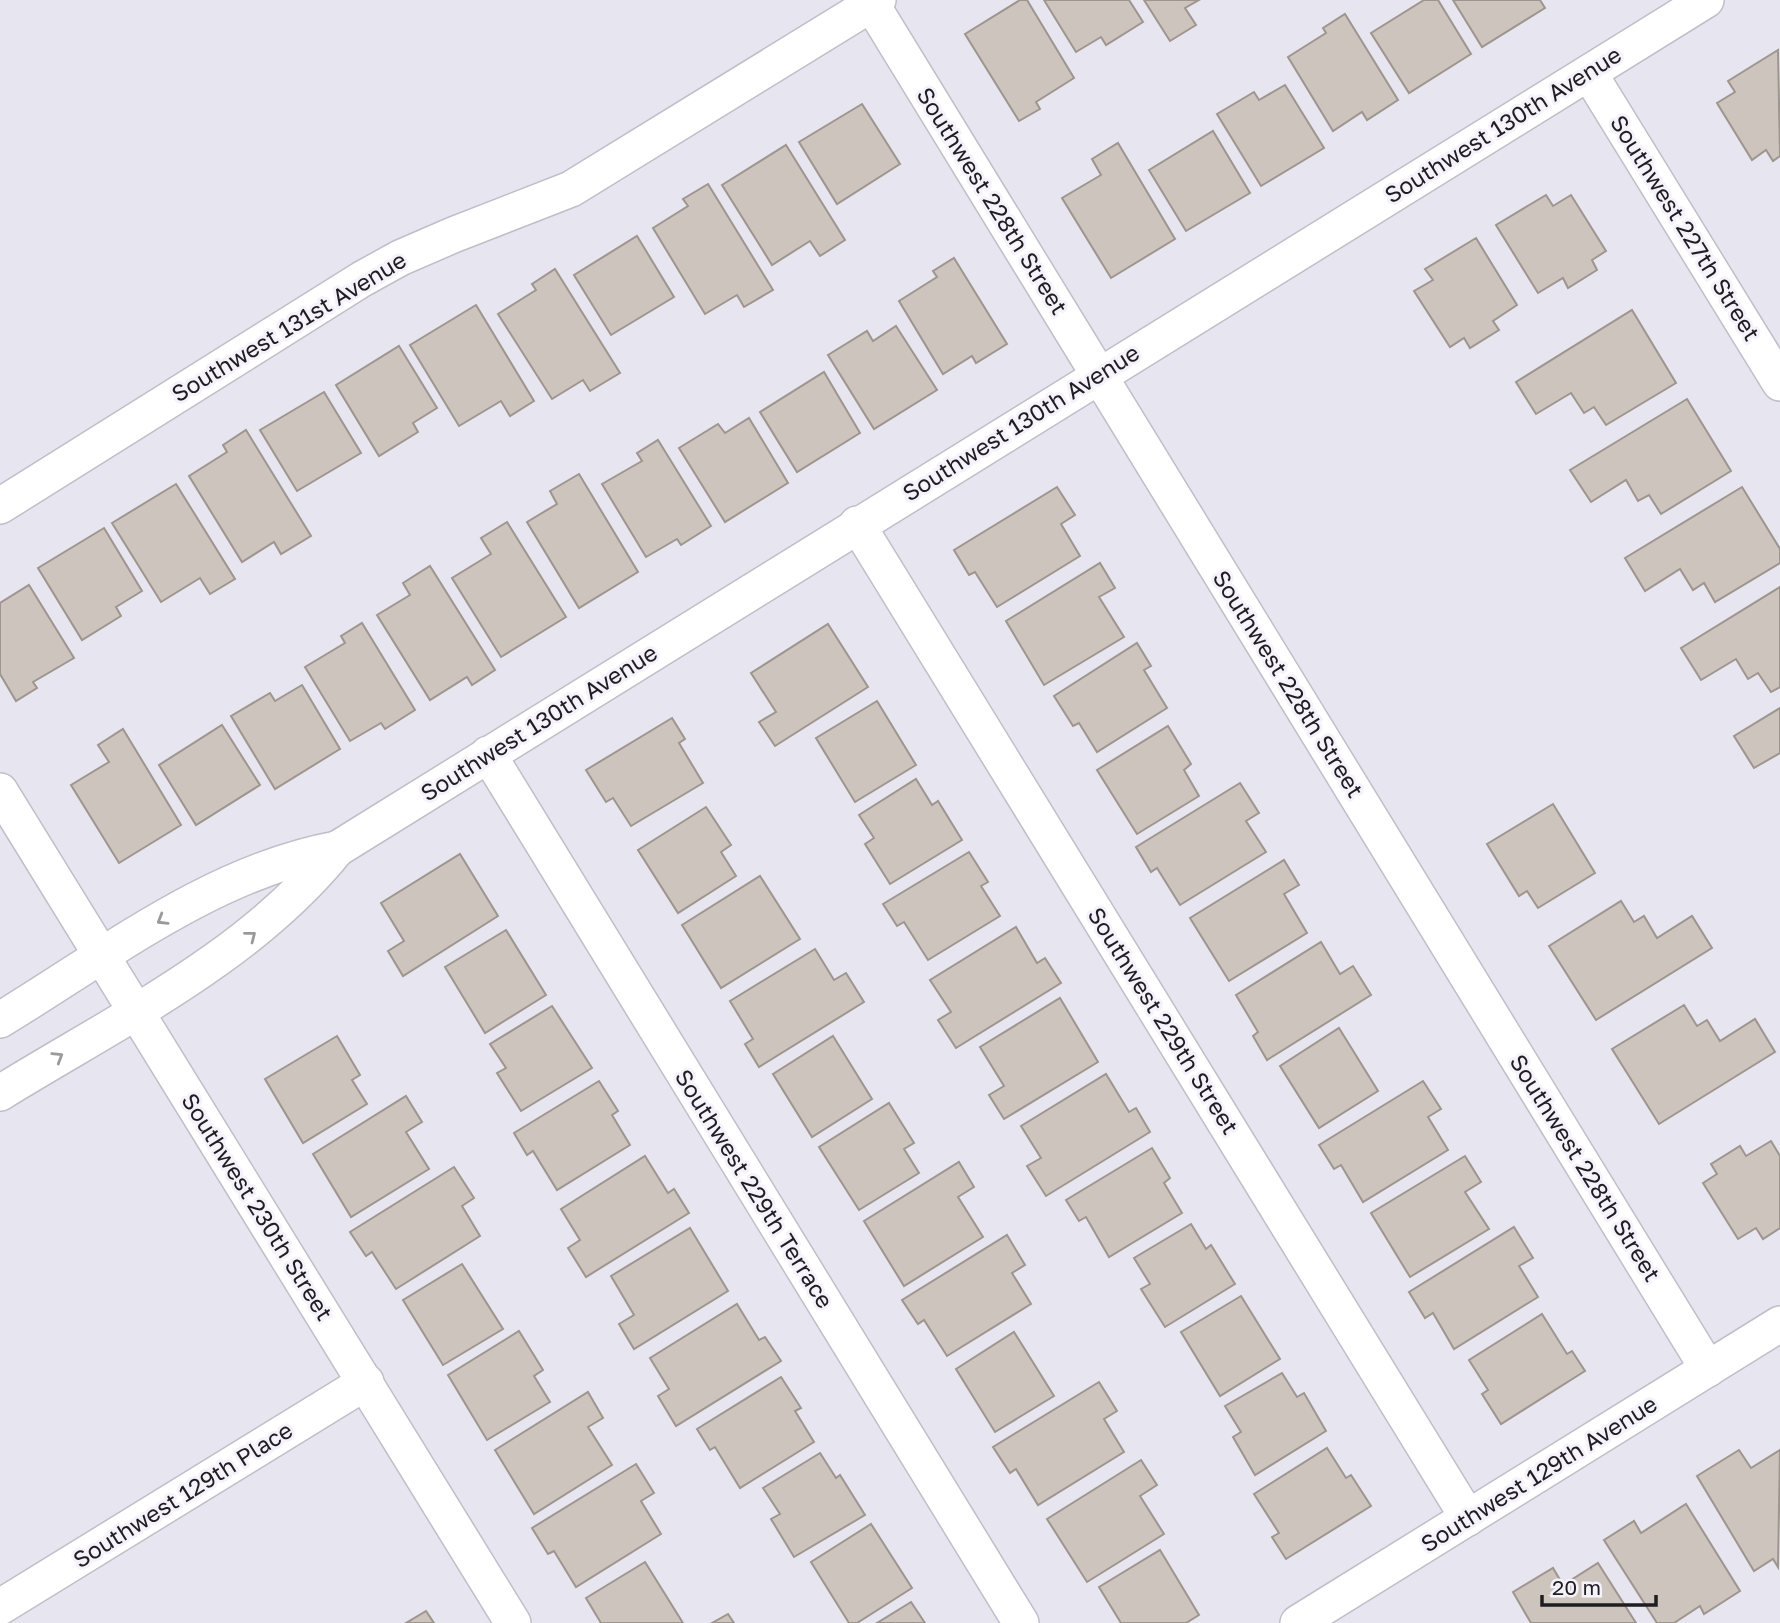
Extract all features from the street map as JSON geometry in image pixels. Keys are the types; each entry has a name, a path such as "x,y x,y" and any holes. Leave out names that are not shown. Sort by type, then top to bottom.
{"street":[{"name":"Southwest 130th Avenue","path":"0,1020 212,890 276,864 337,849 1706,0"},
{"name":"Southwest 228th Street","path":"872,1 1708,1369"},
{"name":"Southwest 131st Avenue","path":"0,506 362,279 453,234 571,189 872,1"},
{"name":"Southwest 227th Street","path":"1589,73 1780,383"},
{"name":"Southwest 229th Street","path":"858,524 1468,1518"},
{"name":"Southwest 229th Terrace","path":"488,754 1021,1623"},
{"name":"Southwest 230th Street","path":"0,791 513,1623"},
{"name":"Southwest 130th Avenue","path":"0,1093 136,1010 261,928 309,884 337,849"},
{"name":"Southwest 129th Avenue","path":"1298,1623 1780,1324"},
{"name":"Southwest 129th Place","path":"0,1607 366,1382"}],"building":[{"path":"1020,0 1027,0 1074,78 1036,102 1040,109 1019,121 965,34"},
{"path":"1044,0 1129,0 1143,22 1106,45 1101,37 1076,52"},
{"path":"1144,0 1199,0 1185,8 1196,25 1170,41"},
{"path":"1424,0 1438,0 1471,54 1409,93 1371,33"},
{"path":"1453,0 1540,0 1545,8 1482,47"},
{"path":"1345,14 1398,100 1367,120 1362,112 1333,131 1288,57 1326,33 1323,28"},
{"path":"1778,50 1780,156 1773,161 1766,150 1752,160 1717,103 1735,92 1728,81"},
{"path":"1285,85 1324,148 1261,186 1217,114 1254,92 1259,100"},
{"path":"862,104 900,164 837,204 799,142"},
{"path":"1213,131 1250,193 1186,231 1149,170"},
{"path":"1118,143 1175,239 1111,278 1062,198 1101,175 1092,159"},
{"path":"786,145 845,240 820,256 810,241 772,265 722,185"},
{"path":"708,184 773,290 744,307 737,295 705,314 653,228 688,206 683,199"},
{"path":"1546,195 1553,206 1571,195 1606,251 1592,260 1597,270 1568,288 1563,278 1538,293 1496,225"},
{"path":"637,236 674,297 611,335 574,275"},
{"path":"1476,238 1517,305 1493,321 1499,330 1470,348 1464,338 1450,347 1414,291 1433,280 1425,269"},
{"path":"954,258 1007,344 976,363 972,356 943,374 899,301 937,277 933,271"},
{"path":"555,269 620,373 590,391 583,380 552,399 498,314 536,290 532,284"},
{"path":"476,305 534,401 510,416 501,401 459,426 410,345"},
{"path":"1632,310 1676,383 1606,425 1594,407 1584,413 1571,393 1536,414 1516,382"},
{"path":"896,326 937,390 874,429 828,355 867,331 873,341"},
{"path":"399,346 437,408 413,423 418,432 379,456 336,385"},
{"path":"824,372 860,433 797,472 760,412"},
{"path":"324,392 361,453 297,491 260,430"},
{"path":"1687,399 1731,471 1661,514 1649,495 1638,501 1626,480 1591,502 1570,470"},
{"path":"749,418 788,483 725,522 679,448 718,424 725,433"},
{"path":"246,430 311,536 281,554 274,542 242,562 189,476 227,452 223,445"},
{"path":"658,440 711,526 681,545 677,539 646,557 602,484 642,461 637,453"},
{"path":"579,474 638,572 579,608 527,522 557,504 550,491"},
{"path":"176,484 235,579 210,594 200,578 161,602 112,523"},
{"path":"1057,487 1075,515 1061,524 1080,556 997,607 975,572 969,575 954,550"},
{"path":"1742,487 1780,549 1780,563 1715,602 1704,583 1693,590 1680,569 1645,591 1625,558"},
{"path":"507,522 566,617 501,657 452,578 491,554 481,538"},
{"path":"104,528 142,591 116,607 121,616 82,640 38,568"},
{"path":"1100,563 1115,588 1099,597 1124,637 1044,685 1006,621"},
{"path":"430,566 495,670 472,685 467,677 430,700 377,615 410,595 403,583"},
{"path":"29,585 74,658 33,682 37,688 16,701 0,674 0,603"},
{"path":"1780,587 1780,687 1771,692 1758,673 1748,679 1736,659 1701,680 1681,648"},
{"path":"362,623 415,710 385,729 381,723 350,741 305,667 345,643 341,636"},
{"path":"828,624 868,687 775,746 759,722 776,712 751,673"},
{"path":"1137,643 1151,666 1144,670 1167,708 1097,752 1079,723 1073,726 1054,696"},
{"path":"302,685 340,749 275,789 231,716 270,693 275,701"},
{"path":"877,701 916,765 855,802 816,738"},
{"path":"1780,708 1780,753 1754,768 1734,736"},
{"path":"672,718 685,739 679,743 703,783 631,826 613,798 606,802 586,770"},
{"path":"222,725 260,785 196,825 159,765"},
{"path":"1168,726 1191,764 1184,770 1199,796 1137,834 1097,770"},
{"path":"123,729 181,825 119,863 71,785 109,762 98,745"},
{"path":"916,779 932,805 938,801 962,840 890,884 865,844 874,838 859,815"},
{"path":"1240,783 1259,813 1246,821 1266,852 1180,905 1157,868 1151,872 1136,847"},
{"path":"1553,804 1595,873 1538,908 1527,891 1519,896 1487,844"},
{"path":"706,807 731,845 721,852 736,876 678,913 638,850"},
{"path":"969,852 988,882 981,886 1000,916 928,960 904,922 897,926 883,904"},
{"path":"460,854 498,916 403,976 388,951 404,941 381,903"},
{"path":"1284,860 1299,885 1284,894 1307,933 1229,981 1190,918"},
{"path":"760,876 800,939 721,988 682,925"},
{"path":"1621,901 1634,922 1644,916 1657,938 1692,916 1712,948 1596,1020 1549,946"},
{"path":"1016,927 1037,963 1045,958 1061,983 956,1048 938,1020 951,1012 930,980"},
{"path":"506,930 546,995 485,1033 445,967"},
{"path":"1321,942 1340,974 1353,966 1371,995 1267,1060 1253,1036 1258,1032 1236,995"},
{"path":"815,949 834,980 846,973 864,1002 759,1067 745,1044 753,1039 730,1001"},
{"path":"1060,998 1098,1062 1004,1119 989,1095 1004,1086 980,1047"},
{"path":"1684,1005 1697,1026 1707,1020 1720,1041 1755,1019 1775,1052 1659,1124 1612,1049"},
{"path":"552,1006 592,1068 521,1111 497,1073 506,1068 490,1044"},
{"path":"1339,1028 1378,1091 1319,1128 1280,1066"},
{"path":"337,1036 360,1075 352,1080 367,1104 303,1143 265,1079"},
{"path":"833,1036 872,1099 812,1137 773,1074"},
{"path":"1106,1074 1129,1112 1136,1108 1150,1132 1046,1196 1027,1166 1041,1158 1021,1126"},
{"path":"599,1081 618,1111 612,1115 630,1145 557,1190 533,1151 527,1155 514,1133"},
{"path":"1423,1081 1441,1109 1428,1117 1448,1150 1363,1202 1341,1165 1334,1169 1319,1145"},
{"path":"406,1096 422,1122 406,1132 429,1169 351,1217 313,1154"},
{"path":"889,1103 914,1143 904,1149 919,1173 859,1210 819,1147"},
{"path":"1771,1141 1780,1156 1780,1228 1763,1239 1756,1228 1738,1239 1703,1183 1717,1174 1711,1164 1740,1146 1746,1156"},
{"path":"1152,1148 1170,1178 1164,1183 1182,1213 1109,1257 1086,1217 1079,1221 1066,1200"},
{"path":"645,1156 668,1193 674,1189 689,1213 586,1277 568,1248 580,1240 561,1209"},
{"path":"1465,1156 1481,1182 1465,1192 1489,1229 1410,1277 1371,1213"},
{"path":"959,1162 974,1187 958,1197 983,1237 904,1286 864,1221"},
{"path":"454,1167 474,1198 462,1206 480,1236 396,1289 372,1252 366,1256 350,1232"},
{"path":"1191,1224 1206,1249 1211,1245 1235,1284 1165,1327 1141,1289 1150,1284 1134,1258"},
{"path":"1514,1227 1533,1258 1519,1266 1538,1297 1454,1349 1433,1313 1425,1318 1409,1292"},
{"path":"690,1228 728,1291 634,1349 619,1324 634,1315 611,1276"},
{"path":"1007,1235 1025,1265 1012,1273 1031,1304 947,1356 924,1320 918,1324 902,1300"},
{"path":"462,1264 503,1329 443,1365 403,1300"},
{"path":"1241,1296 1280,1359 1220,1396 1181,1332"},
{"path":"737,1304 759,1340 765,1337 781,1361 676,1426 658,1396 669,1389 650,1358"},
{"path":"1542,1314 1567,1354 1572,1351 1585,1371 1501,1424 1482,1394 1488,1390 1469,1360"},
{"path":"519,1331 543,1370 534,1376 550,1402 487,1440 448,1375"},
{"path":"1014,1332 1054,1396 995,1432 956,1369"},
{"path":"1282,1373 1297,1397 1304,1393 1326,1431 1255,1475 1233,1437 1241,1432 1225,1406"},
{"path":"781,1377 801,1408 795,1411 814,1442 740,1488 715,1447 710,1450 697,1429"},
{"path":"1099,1382 1117,1411 1104,1419 1124,1452 1038,1505 1016,1469 1010,1473 993,1447"},
{"path":"588,1392 603,1418 588,1427 612,1465 534,1514 495,1450"},
{"path":"1327,1448 1346,1478 1351,1475 1371,1506 1286,1559 1272,1537 1279,1533 1254,1494"},
{"path":"1739,1450 1751,1468 1780,1450 1778,1567 1773,1559 1754,1571 1697,1476"},
{"path":"820,1453 836,1478 840,1475 865,1515 794,1557 771,1519 780,1514 763,1488"},
{"path":"1141,1460 1157,1485 1140,1496 1164,1534 1087,1582 1047,1519"},
{"path":"636,1464 654,1493 641,1501 661,1534 576,1587 554,1551 548,1554 532,1528"},
{"path":"1686,1504 1740,1591 1704,1614 1700,1606 1674,1623 1657,1623 1604,1540 1634,1521 1641,1533"},
{"path":"871,1524 912,1588 857,1623 849,1623 811,1562"},
{"path":"1160,1550 1199,1615 1186,1623 1121,1623 1099,1587"},
{"path":"645,1562 683,1623 601,1623 586,1598"},
{"path":"1598,1563 1636,1623 1531,1623 1513,1592 1553,1568 1563,1585"},
{"path":"911,1602 925,1623 877,1623"},
{"path":"426,1611 434,1623 406,1623"},
{"path":"728,1614 734,1623 712,1623"}]}
